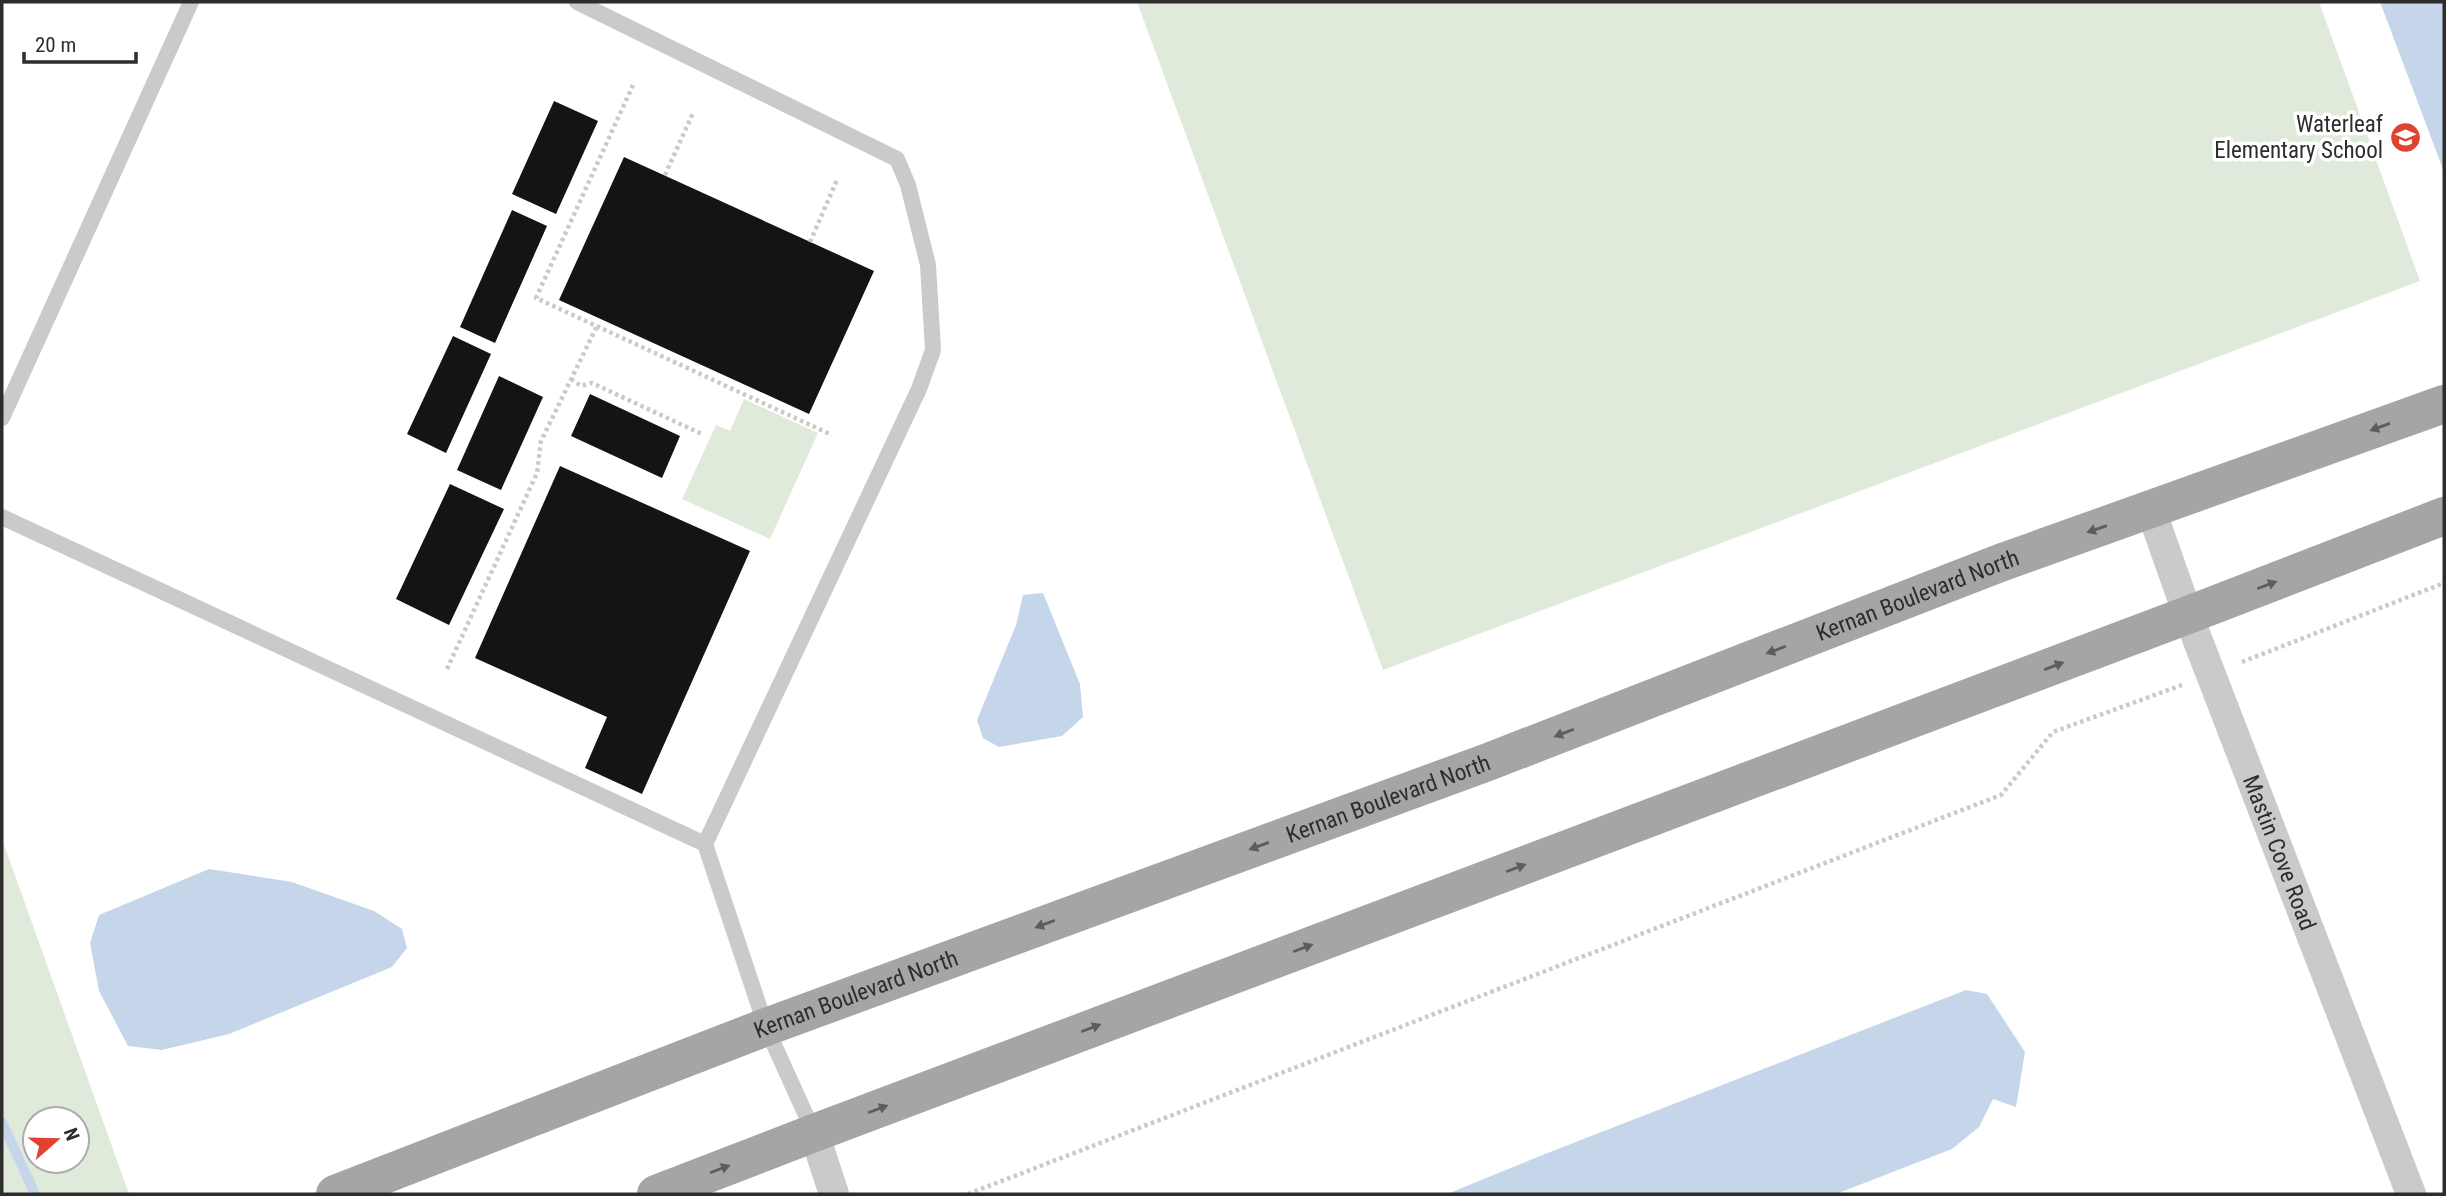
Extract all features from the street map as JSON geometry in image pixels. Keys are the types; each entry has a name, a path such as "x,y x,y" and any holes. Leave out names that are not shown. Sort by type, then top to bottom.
{"main road":[{"name":"Kernan Boulevard North","path":"335,1194 766,1027 1488,762 2000,563 2444,404"},
{"path":"656,1194 2444,516"}],"street":[{"name":"Mastin Cove Road","path":"2151,510 2188,615 2411,1194"},
{"path":"814,1133 834,1194"}],"lane":[{"path":"2,418 191,2"},
{"path":"577,2 897,159 908,185 928,265 933,350 919,389 705,844 766,1027 814,1133"},
{"path":"2,517 705,844"}],"path":[{"path":"633,85 536,298 832,435"},
{"path":"665,175 693,113"},
{"path":"810,242 837,180"},
{"path":"447,669 537,472 541,441 597,326"},
{"path":"571,379 581,386 592,383 704,435"},
{"path":"968,1194 2001,795 2053,732 2211,675 2444,583"}],"green space":[{"path":"1137,2 2319,2 2420,281 1383,670"},
{"path":"744,399 818,433 770,539 682,499 716,425 730,431"},
{"path":"2,839 129,1194 2,1194"}],"water":[{"path":"2380,2 2444,2 2444,172"},
{"path":"1043,593 1080,684 1083,717 1062,736 999,747 983,738 977,720 1016,625 1023,595"},
{"path":"209,869 292,882 374,911 402,929 407,948 392,967 229,1034 162,1050 128,1046 99,991 90,943 99,915"},
{"path":"1966,990 1987,994 2025,1052 2016,1107 1993,1099 1979,1127 1952,1149 1836,1194 1447,1194 1545,1154"}],"building":[{"path":"554,101 598,121 556,214 512,194"},
{"path":"624,157 874,271 809,414 559,300"},
{"path":"512,210 547,226 495,343 460,327"},
{"path":"453,336 491,354 446,453 407,434"},
{"path":"499,376 543,397 501,490 457,470"},
{"path":"590,394 680,436 662,478 571,436"},
{"path":"560,466 750,551 642,794 585,768 607,717 475,658"},
{"path":"450,484 504,509 449,625 396,599"}],"waterway":[{"path":"2,1122 35,1194"}],"place":[{"name":"Waterleaf Elementary School","path":"2406,137"}]}
